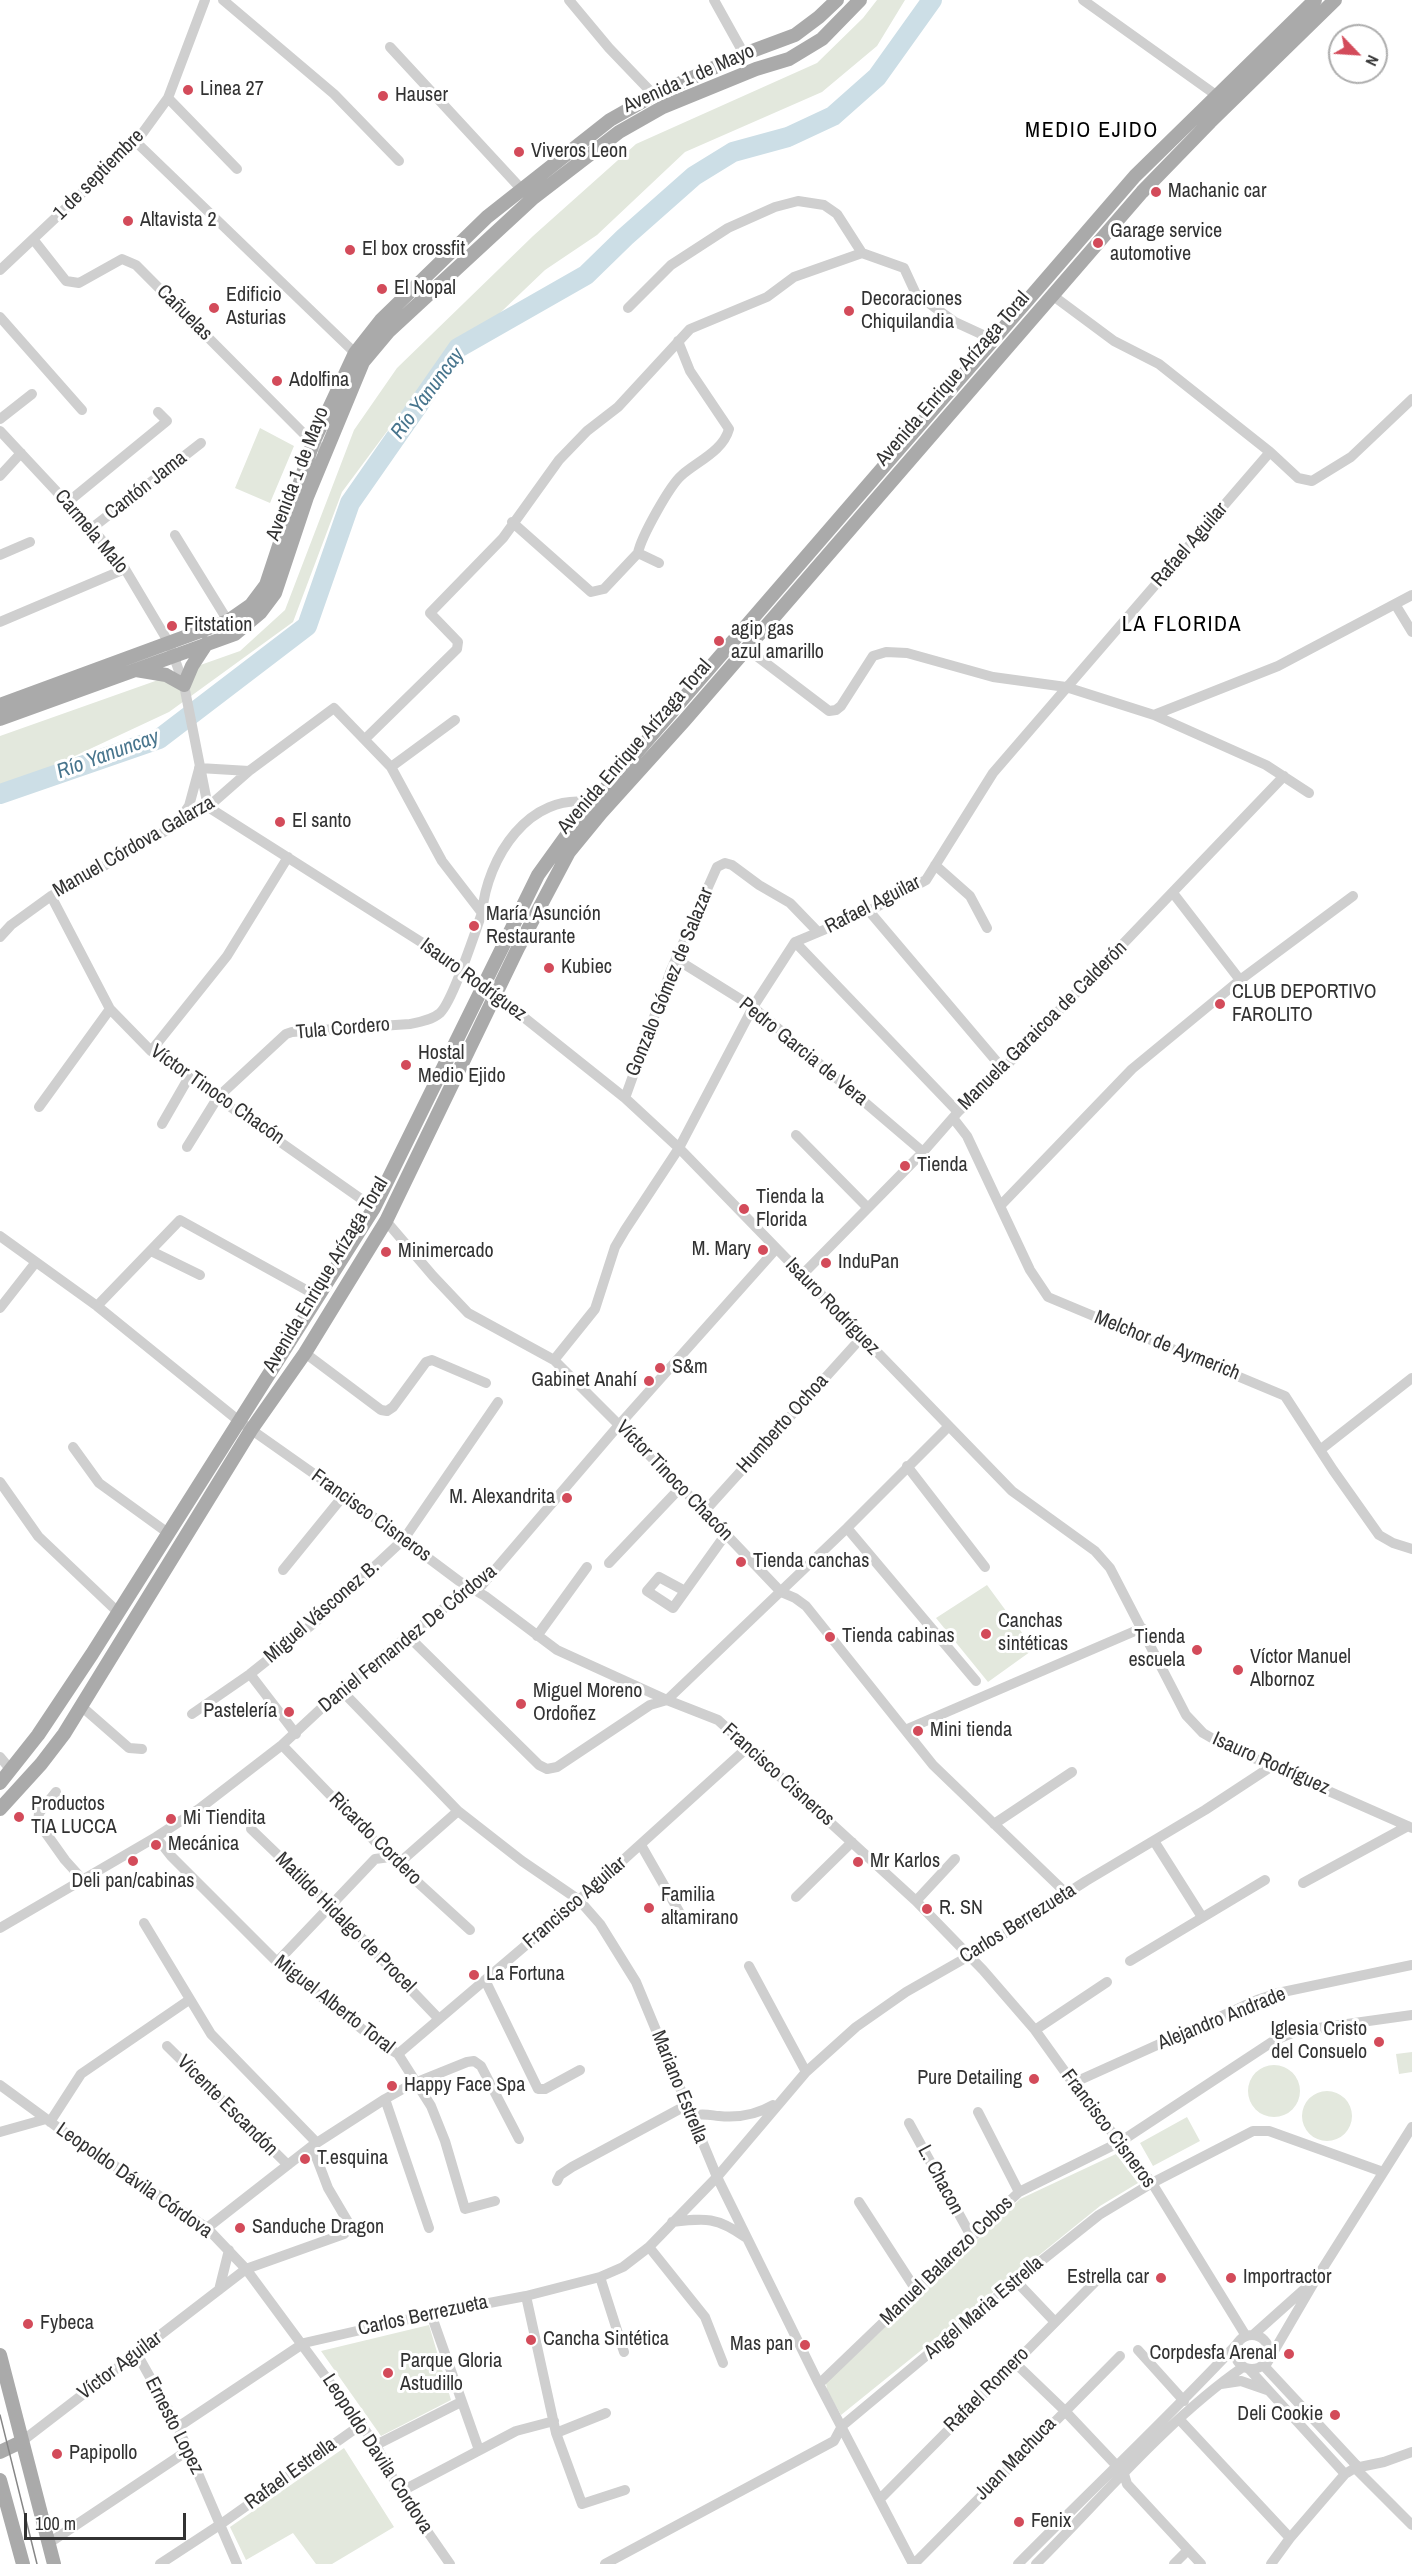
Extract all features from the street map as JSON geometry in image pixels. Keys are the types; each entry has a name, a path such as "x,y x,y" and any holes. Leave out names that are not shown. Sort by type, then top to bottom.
{"main road":[{"name":"Avenida 1 de Mayo","path":"0,705 232,628 266,585 313,443 355,353 381,321 487,217 610,120 654,95 744,54 795,35 837,0"},
{"name":"Avenida Enrique Arízaga Toral","path":"0,1809 41,1764 81,1706 251,1430 305,1353 386,1221 542,900 569,852 1223,99 1315,0"},
{"name":"Avenida Enrique Arízaga Toral","path":"0,1783 38,1735 374,1208 538,875 592,803 1135,176 1335,0"},
{"name":"Avenida 1 de Mayo","path":"0,719 132,670 171,649 207,642 260,613 276,593 308,497 363,362 389,331 532,199 619,132 663,107 789,58 822,39 853,3"},
{"path":"132,670 166,675 184,687 192,666 207,642"},
{"path":"0,2355 54,2564"},
{"path":"0,2452 21,2442"},
{"path":"0,2480 23,2564"}],"street":[{"name":"1 de septiembre","path":"0,270 136,142 168,98 205,0"},
{"path":"224,0 334,94 399,161"},
{"path":"569,0 609,48 654,95"},
{"path":"714,0 744,54"},
{"path":"1083,0 1223,99"},
{"path":"390,47 520,189 532,199"},
{"path":"168,98 237,169"},
{"path":"136,142 355,353"},
{"path":"628,308 671,265 728,228 775,207 798,201 824,205 837,214 862,253 904,268 916,294 955,322 994,340"},
{"name":"Cañuelas","path":"33,239 66,281 73,284 79,283 122,259 136,265 313,443 326,451"},
{"path":"364,739 457,649 458,642 430,613 503,538 512,522 559,460 587,431 618,407 690,329 767,297 794,277 862,253"},
{"path":"1052,295 1114,341 1159,364 1270,452 1298,478 1312,481 1351,456 1412,399"},
{"path":"0,317 82,410"},
{"path":"512,522 591,592 604,589 639,553 672,486 682,475 716,449 726,438 729,429 690,372 678,341"},
{"path":"0,419 32,394"},
{"path":"68,502 167,421 158,412"},
{"name":"Carmela Malo","path":"0,431 92,528 125,569 171,649 184,687 208,807"},
{"name":"Cantón Jama","path":"92,528 201,443"},
{"name":"Rafael Aguilar","path":"795,942 869,911 926,880 993,773 1270,452"},
{"path":"0,476 21,453"},
{"path":"175,534 232,628"},
{"path":"0,555 30,542"},
{"path":"639,553 659,563"},
{"path":"0,622 125,569"},
{"path":"1154,715 1278,666 1412,595"},
{"path":"1395,604 1412,632"},
{"path":"746,648 829,711 836,710 840,706 873,656 886,652 907,653 993,677 1066,687 1154,715 1266,765 1309,793"},
{"name":"Manuel Córdova Galarza","path":"0,937 11,925 51,896 208,807 249,771 334,708 391,767 442,861 482,913"},
{"path":"391,767 455,720"},
{"path":"176,825 189,806 199,768 249,771"},
{"name":"Manuela Garaicoa de Calderón","path":"802,1275 924,1152 955,1115 1003,1069 1284,776"},
{"path":"462,968 482,913 489,877 516,831 537,811 575,800 592,803"},
{"name":"Isauro Rodríguez","path":"208,807 462,968 625,1098 679,1148 1012,1491 1095,1551 1110,1568 1193,1726 1222,1744 1410,1827"},
{"path":"151,1051 227,956 288,857"},
{"name":"Gonzalo Gómez de Salazar","path":"625,1098 676,959 717,867 725,863 732,866 790,903 818,932"},
{"path":"935,866 970,896 987,928"},
{"path":"1173,893 1240,980"},
{"name":"Víctor Tinoco Chacón","path":"51,896 110,1009 151,1051 374,1208"},
{"path":"1000,1206 1132,1069 1240,980 1353,896"},
{"path":"869,911 1003,1069"},
{"path":"554,1360 595,1309 615,1248 639,1207 679,1148 753,1006 795,942"},
{"name":"Melchor de Aymerich","path":"795,942 955,1115 1030,1270 1048,1297 1285,1395 1379,1535 1393,1544 1412,1549"},
{"name":"Pedro Garcia de Vera","path":"676,959 716,986 753,1006 924,1152"},
{"name":"Tula Cordero","path":"187,1147 218,1097 286,1034 410,1024 427,1020 441,1012 462,968"},
{"path":"39,1107 110,1009"},
{"path":"162,1124 189,1077"},
{"path":"796,1135 868,1209"},
{"path":"97,1306 180,1220 319,1297"},
{"name":"Víctor Tinoco Chacón","path":"386,1221 468,1313 554,1360 681,1487 781,1592 806,1606 933,1765 1066,1894"},
{"name":"Francisco Cisneros","path":"0,1236 97,1306 251,1430 557,1650 718,1720 747,1749 916,1901 970,1956 1035,2030 1073,2083 1152,2183 1246,2338"},
{"name":"Daniel Fernandez De Córdova","path":"0,1928 156,1837 199,1809 296,1734 341,1690 408,1636 456,1599 482,1585 619,1425 776,1249"},
{"path":"151,1251 200,1275"},
{"path":"0,1308 36,1262"},
{"name":"Humberto Ochoa","path":"704,1512 862,1337"},
{"path":"305,1353 381,1410 387,1411 393,1407 426,1362 432,1360 486,1383"},
{"path":"1320,1450 1412,1378"},
{"name":"Miguel Vásconez B.","path":"192,1714 250,1674 314,1623 405,1539 498,1402"},
{"path":"408,1636 539,1765 547,1769 557,1767 650,1705 668,1700 847,1528 949,1426"},
{"path":"73,1447 99,1483 168,1533"},
{"path":"907,1466 985,1567"},
{"path":"0,1482 38,1536 118,1612"},
{"path":"609,1563 681,1487"},
{"path":"282,1570 344,1495"},
{"path":"847,1528 976,1681"},
{"path":"685,1592 726,1534"},
{"path":"537,1636 587,1567"},
{"path":"905,1730 1142,1628"},
{"name":"Miguel Vásconez B.","path":"250,1674 296,1734"},
{"name":"Mariano Estrella","path":"341,1690 458,1811 522,1861 579,1900 600,1924 636,1982 717,2177 819,2384 913,2564"},
{"path":"81,1706 129,1748 142,1749"},
{"name":"Ricardo Cordero","path":"282,1745 394,1861 470,1930"},
{"name":"Francisco Aguilar","path":"398,2054 579,1900 747,1749"},
{"path":"0,1757 10,1769"},
{"name":"Carlos Berrezueta","path":"178,2427 303,2343 431,2314 526,2296 600,2277 623,2267 649,2247 717,2177 806,2072 856,2027 889,2004 970,1956 1272,1766"},
{"path":"994,1824 1072,1772"},
{"path":"56,1792 39,1813 38,1822 64,1860 83,1880"},
{"path":"277,1962 375,1859 394,1861 458,1811"},
{"path":"1303,1883 1410,1827"},
{"name":"Matilde Hidalgo de Procel","path":"250,1829 330,1905 439,2019"},
{"name":"Miguel Alberto Toral","path":"156,1837 171,1856 277,1962 381,2044 398,2054 431,2106 445,2141 465,2209 495,2201"},
{"path":"1154,1841 1202,1917"},
{"path":"796,1897 852,1842"},
{"path":"641,1845 681,1916"},
{"path":"916,1901 955,1859"},
{"path":"1130,1961 1265,1880"},
{"path":"144,1923 211,2034 314,2145"},
{"name":"Alejandro Andrade","path":"1073,2083 1257,2000 1412,1965"},
{"path":"749,1966 806,2072"},
{"path":"485,1980 538,2089 545,2089 580,2070"},
{"path":"1035,2030 1107,1982"},
{"path":"0,2132 48,2120 81,2074 189,2000"},
{"name":"Manuel Balarezo Cobos","path":"819,2384 1019,2192 1120,2142 1275,2040 1297,2031 1412,2015"},
{"name":"Vicente Escandón","path":"167,2046 288,2165"},
{"path":"207,2228 314,2145 385,2099 415,2083 474,2061 481,2066 519,2139"},
{"name":"Leopoldo Dávila Córdova","path":"0,2085 207,2228 246,2269 303,2343"},
{"path":"385,2099 429,2228"},
{"name":"Carlos Berrezueta","path":"691,2116 699,2114 742,2117 762,2112 779,2102"},
{"path":"557,2181 560,2175 572,2167 687,2105"},
{"path":"978,2112 1019,2192"},
{"name":"L. Chacon","path":"909,2123 971,2236"},
{"path":"1036,2564 1211,2389 1246,2368 1265,2364 1412,2127"},
{"name":"Angel Maria Estrella","path":"605,2564 830,2444 842,2426 1099,2215 1152,2183 1254,2131 1269,2131 1383,2172"},
{"name":"Víctor Aguilar","path":"21,2442 246,2269 344,2234 348,2230 348,2222 328,2188 314,2145"},
{"path":"859,2202 916,2290"},
{"path":"672,2222 701,2218 726,2223 747,2239"},
{"path":"649,2247 705,2317 723,2363"},
{"path":"219,2290 229,2250"},
{"path":"600,2277 624,2352"},
{"path":"1018,2564 1246,2338 1316,2279"},
{"path":"1016,2281 1055,2322"},
{"name":"Rafael Romero","path":"880,2499 1095,2282"},
{"path":"526,2296 556,2433 582,2504 626,2490"},
{"path":"431,2314 479,2450"},
{"path":"1246,2338 1262,2337 1268,2343 1270,2351 1265,2364"},
{"path":"1246,2338 1236,2356 1345,2474"},
{"name":"Leopoldo Davila Cordova","path":"303,2343 376,2445 400,2492 450,2564"},
{"path":"1138,2350 1184,2401"},
{"name":"Ernesto Lopez","path":"137,2354 178,2427 237,2564"},
{"name":"Juan Machuca","path":"913,2564 1120,2356"},
{"path":"1014,2362 1116,2465 1124,2474 1127,2484 1201,2564"},
{"path":"1265,2364 1356,2468 1412,2525"},
{"path":"1211,2389 1228,2382 1241,2381 1270,2391"},
{"path":"376,2445 461,2402"},
{"path":"556,2433 606,2413"},
{"path":"1179,2419 1290,2538"},
{"path":"400,2492 516,2432 554,2421"},
{"name":"Rafael Estrella","path":"160,2564 221,2524 362,2424"},
{"path":"49,2543 187,2451"},
{"path":"1270,2564 1345,2474 1356,2468 1384,2462 1412,2452"},
{"path":"1174,2564 1187,2551"}],"shaded area":[{"path":"877,0 905,0 877,46 822,92 685,152 597,235 545,270 414,395 342,492 293,622 169,712 0,791 0,736 240,651 285,610 354,430 397,368 533,236 636,144 817,63 863,18"},
{"path":"260,428 294,446 270,503 235,488"},
{"name":"Canchas sintéticas","path":"987,1585 1034,1649 988,1682 936,1618"},
{"path":"1412,2052 1412,2072 1399,2074 1396,2054"},
{"path":"1269,2065 1279,2065 1293,2072 1300,2091 1293,2110 1279,2117 1269,2117 1259,2113 1252,2106 1248,2096 1248,2086 1252,2076 1259,2069"},
{"path":"1322,2091 1332,2091 1345,2098 1352,2111 1352,2121 1345,2134 1332,2141 1322,2141 1313,2137 1306,2130 1302,2121 1302,2111 1306,2102 1313,2095"},
{"path":"1187,2117 1200,2141 1153,2166 1140,2143"},
{"path":"1116,2154 1138,2183 1100,2206 841,2415 827,2390 826,2383 1020,2199"},
{"path":"429,2325 451,2400 381,2436 321,2351"},
{"path":"344,2448 394,2527 332,2564 316,2564 293,2533 246,2560 230,2527"}],"waterway":[{"name":"Río Yanuncay","path":"0,794 159,739 307,626 350,503 458,348 586,275 694,176 733,152 788,137 833,116 877,77 932,0"}],"tram line":[{"path":"0,2415 37,2564"}],"place":[{"name":"Linea 27","path":"188,90"},
{"name":"Hauser","path":"383,96"},
{"name":"Viveros Leon","path":"519,152"},
{"name":"Machanic car","path":"1156,192"},
{"name":"Altavista 2","path":"128,221"},
{"name":"Garage service automotive","path":"1098,243"},
{"name":"El box crossfit","path":"350,250"},
{"name":"El Nopal","path":"382,289"},
{"name":"Edificio Asturias","path":"214,308"},
{"name":"Decoraciones Chiquilandia","path":"849,311"},
{"name":"Adolfina","path":"277,381"},
{"name":"Fitstation","path":"172,626"},
{"name":"agip gas azul amarillo","path":"719,641"},
{"name":"El santo","path":"280,822"},
{"name":"María Asunción Restaurante","path":"474,926"},
{"name":"Kubiec","path":"549,968"},
{"name":"CLUB DEPORTIVO FAROLITO","path":"1220,1004"},
{"name":"Hostal Medio Ejido","path":"406,1065"},
{"name":"Tienda","path":"905,1166"},
{"name":"Tienda la Florida","path":"744,1209"},
{"name":"M. Mary","path":"763,1250"},
{"name":"Minimercado","path":"386,1252"},
{"name":"InduPan","path":"826,1263"},
{"name":"S&m","path":"660,1368"},
{"name":"Gabinet Anahí","path":"649,1381"},
{"name":"M. Alexandrita","path":"567,1498"},
{"name":"Tienda canchas","path":"741,1562"},
{"name":"Canchas sintéticas","path":"986,1634"},
{"name":"Tienda cabinas","path":"830,1637"},
{"name":"Tienda escuela","path":"1197,1650"},
{"name":"Víctor Manuel Albornoz","path":"1238,1670"},
{"name":"Miguel Moreno Ordoñez","path":"521,1704"},
{"name":"Pastelería","path":"289,1712"},
{"name":"Mini tienda","path":"918,1731"},
{"name":"Productos TIA LUCCA","path":"19,1817"},
{"name":"Mi Tiendita","path":"171,1819"},
{"name":"Mecánica","path":"156,1845"},
{"name":"Deli pan/cabinas","path":"133,1861"},
{"name":"Mr Karlos","path":"858,1862"},
{"name":"Familia altamirano","path":"649,1908"},
{"name":"R. SN","path":"927,1909"},
{"name":"La Fortuna","path":"474,1975"},
{"name":"Iglesia Cristo del Consuelo","path":"1379,2042"},
{"name":"Pure Detailing","path":"1034,2079"},
{"name":"Happy Face Spa","path":"392,2086"},
{"name":"T.esquina","path":"305,2159"},
{"name":"Sanduche Dragon","path":"240,2228"},
{"name":"Estrella car","path":"1161,2278"},
{"name":"Importractor","path":"1231,2278"},
{"name":"Fybeca","path":"28,2324"},
{"name":"Cancha Sintética","path":"531,2340"},
{"name":"Mas pan","path":"805,2345"},
{"name":"Corpdesfa Arenal","path":"1289,2354"},
{"name":"Parque Gloria Astudillo","path":"388,2373"},
{"name":"Deli Cookie","path":"1335,2415"},
{"name":"Papipollo","path":"57,2454"},
{"name":"Fenix","path":"1019,2522"}],"district":[{"name":"MEDIO EJIDO","path":"1092,131"},
{"name":"LA FLORIDA","path":"1182,625"}]}
